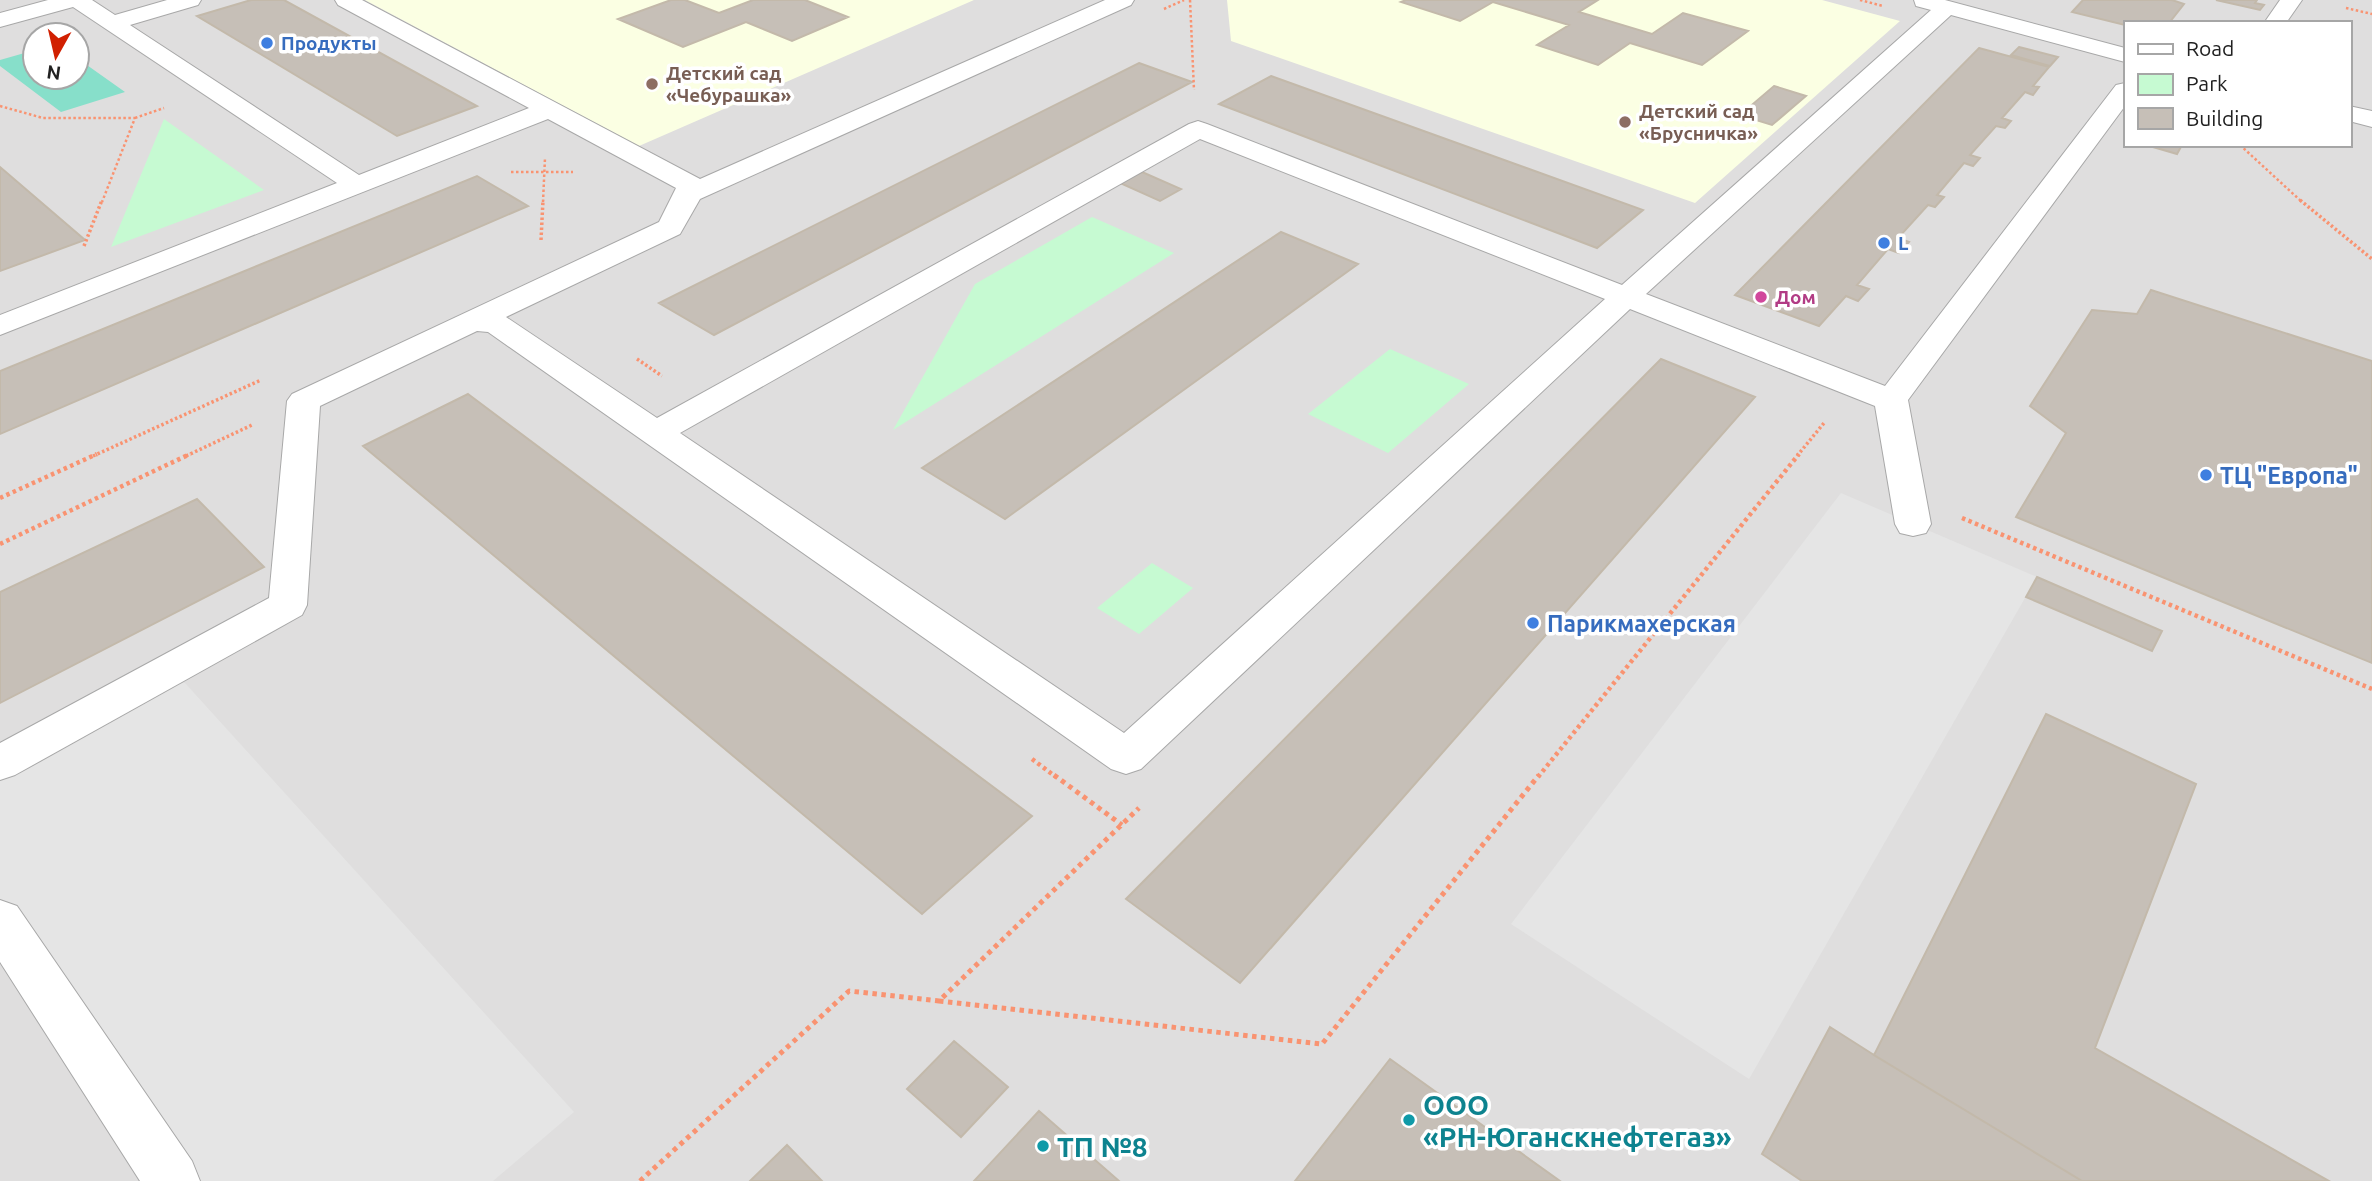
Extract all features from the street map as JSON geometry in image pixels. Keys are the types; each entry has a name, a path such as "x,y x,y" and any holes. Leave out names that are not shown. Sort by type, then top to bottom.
{"lane":[{"path":"0,20 75,0 356,185"},
{"path":"112,23 190,0"},
{"path":"0,763 288,605 304,401 670,228 689,194 690,185 346,0"},
{"path":"689,194 1123,0"},
{"path":"2276,21 2291,0"},
{"path":"473,321 497,324 1126,757 1626,297 1933,2 2124,55"},
{"path":"1910,510 1891,400 2124,91"},
{"path":"0,326 550,109"},
{"path":"2351,114 2372,119"},
{"path":"657,432 1198,129 1891,400"},
{"path":"0,921 172,1181"}],"path":[{"path":"1190,0 1194,90"},
{"path":"2346,8 2372,14"},
{"path":"0,106 43,118 135,118 62,302"},
{"path":"523,120 546,132 541,240"},
{"path":"2242,147 2308,208 2372,259"},
{"path":"634,358 667,379"},
{"path":"0,498 264,379"},
{"path":"939,1001 1322,1044 1854,386"},
{"path":"0,544 304,401"},
{"path":"1910,510 2372,689"}],"shaded area":[{"path":"0,0 2372,0 2372,1181 0,1181"},
{"name":"Детский сад «Чебурашка»","path":"365,0 974,0 639,146"},
{"name":"Детский сад «Брусничка»","path":"1227,0 1822,0 1900,21 1695,203 1231,41"},
{"path":"1841,493 2037,577 1749,1079 1511,924"},
{"path":"155,678 185,683 574,1112 493,1181 172,1181 0,921 0,763"}],"green space":[{"path":"21,54 21,82 0,66 0,60"},
{"path":"91,68 125,92 61,112 33,91 91,91"},
{"path":"164,119 264,190 111,247"},
{"path":"1092,217 1174,253 893,430 975,284"},
{"path":"1390,349 1469,384 1388,453 1308,414"},
{"path":"1152,563 1193,588 1139,634 1097,608"}],"building":[{"path":"251,0 284,0 477,106 397,136 197,16"},
{"path":"671,0 685,0 719,13 753,0 805,0 848,17 792,41 746,22 683,47 618,19"},
{"path":"1598,0 1579,12 1652,34 1683,13 1748,31 1702,65 1630,43 1598,65 1537,45 1569,25 1493,2 1460,21 1401,2"},
{"path":"2083,0 2172,0 2184,4 2171,21 2124,21 2124,25 2072,12"},
{"path":"2216,0 2257,0 2255,3 2264,5 2260,10"},
{"path":"2019,47 2058,57 2050,66 2011,55"},
{"path":"1979,48 2049,67 2033,86 2039,87 2033,95 2025,92 2002,118 2011,121 2005,128 1996,126 1970,155 1980,158 1973,166 1964,163 1937,195 1944,197 1935,207 1928,205 1898,238 1909,242 1899,253 1888,249 1857,285 1869,289 1858,301 1846,296 1819,326 1735,295"},
{"path":"1139,63 1192,82 714,335 659,303"},
{"path":"1271,76 1643,210 1597,248 1219,104"},
{"path":"1774,86 1806,96 1772,125 1740,115"},
{"path":"2153,147 2181,147 2177,154"},
{"path":"0,167 85,240 0,271"},
{"path":"1142,172 1181,189 1160,201 1120,183"},
{"path":"477,176 528,206 0,434 0,371"},
{"path":"1281,232 1358,264 1005,519 922,468"},
{"name":"ТЦ \"Европа\"","path":"2151,290 2372,361 2372,663 2016,517 2066,433 2030,406 2092,310 2137,314"},
{"path":"1661,359 1755,397 1240,983 1126,899"},
{"path":"468,394 1032,816 922,914 363,446"},
{"path":"197,499 264,567 0,703 0,592"},
{"path":"2037,577 2162,631 2152,651 2026,597"},
{"path":"2046,714 2196,784 2095,1048 2329,1181 2082,1181 1874,1055"},
{"path":"1830,1027 2082,1181 1802,1181 1762,1154"},
{"path":"954,1041 1008,1087 961,1137 907,1089"},
{"name":"ООО «РН-Юганскнефтегаз»","path":"1390,1059 1560,1181 1295,1181"},
{"name":"ТП №8","path":"1039,1111 1119,1181 974,1181"},
{"path":"787,1145 822,1181 750,1181"}],"place":[{"name":"Продукты","path":"267,43"},
{"name":"Детский сад «Чебурашка»","path":"652,84"},
{"name":"Детский сад «Брусничка»","path":"1625,122"},
{"name":"L","path":"1884,243"},
{"name":"Дом","path":"1761,297"},
{"name":"ТЦ \"Европа\"","path":"2206,475"},
{"name":"Парикмахерская","path":"1533,623"},
{"name":"ООО «РН-Юганскнефтегаз»","path":"1409,1120"},
{"name":"ТП №8","path":"1043,1146"}]}
